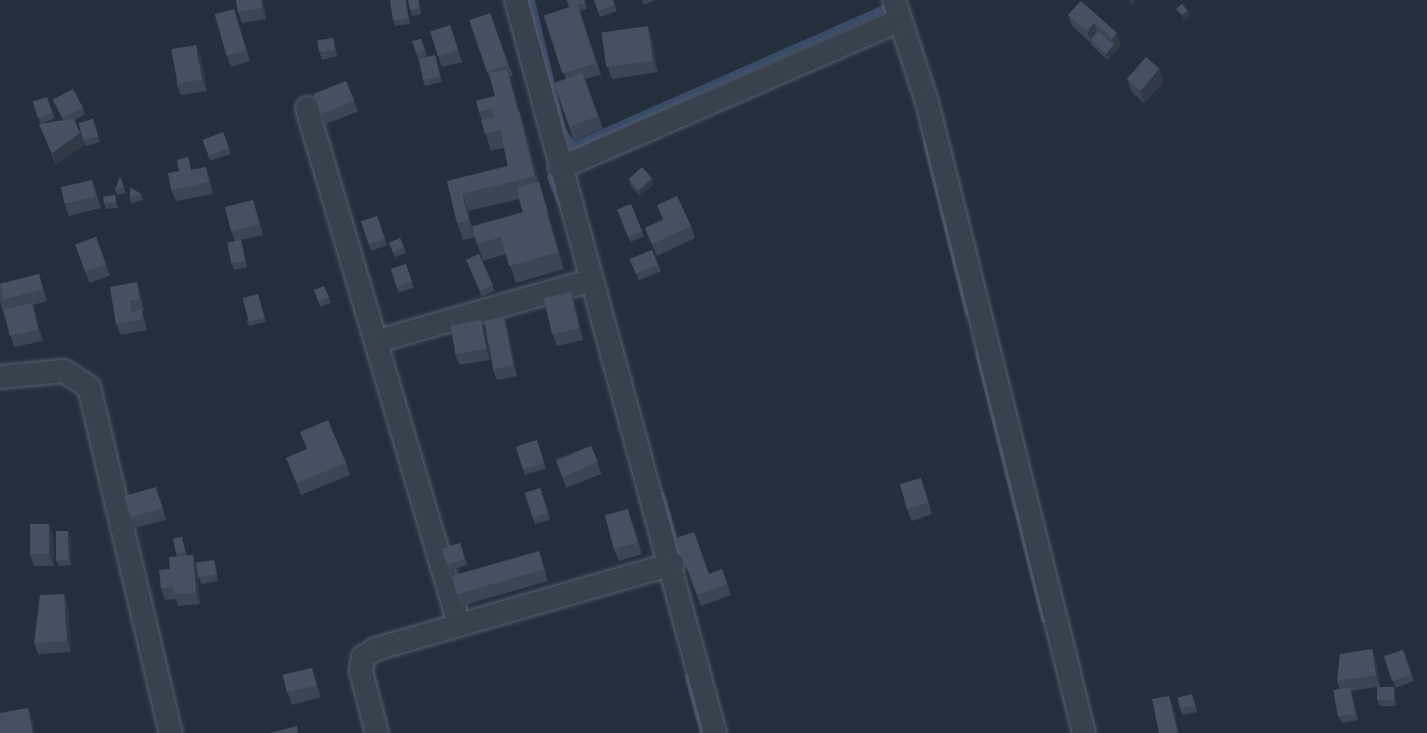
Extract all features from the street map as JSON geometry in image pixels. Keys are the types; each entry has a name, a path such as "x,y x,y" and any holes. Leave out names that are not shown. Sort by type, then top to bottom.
{"street":[{"path":"516,0 588,281 673,564 715,733"},
{"path":"560,168 897,10 1084,733"},
{"path":"307,108 459,624"},
{"path":"378,341 588,281"},
{"path":"0,377 64,371 89,387 171,733"},
{"path":"377,733 363,657 459,624 673,564"}],"building":[{"path":"236,0 261,0 262,8 238,12"},
{"path":"390,0 405,0 408,18 393,21"},
{"path":"408,0 418,0 419,8 410,10"},
{"path":"567,0 584,0 585,3 569,7"},
{"path":"594,0 613,0 615,5 598,11"},
{"path":"1081,1 1117,33 1112,39 1094,23 1087,31 1068,15"},
{"path":"1182,4 1188,11 1182,15 1176,9"},
{"path":"577,5 596,63 563,74 544,16"},
{"path":"234,9 246,50 227,56 215,15"},
{"path":"490,13 508,65 487,72 469,20"},
{"path":"450,25 458,50 438,56 430,31"},
{"path":"648,26 653,61 606,67 601,33"},
{"path":"1098,31 1114,45 1106,54 1090,40"},
{"path":"333,38 335,50 319,52 317,41"},
{"path":"421,39 425,50 416,52 412,41"},
{"path":"196,45 202,79 177,84 171,49"},
{"path":"435,55 440,76 423,80 418,59"},
{"path":"1146,57 1160,69 1141,91 1127,79"},
{"path":"507,69 518,111 494,117 492,108 479,112 476,101 495,96 489,73"},
{"path":"582,73 598,116 570,126 554,83"},
{"path":"346,81 354,100 322,114 314,95"},
{"path":"73,89 83,108 63,118 53,100"},
{"path":"47,97 52,113 38,118 33,101"},
{"path":"519,111 535,176 462,194 469,220 457,223 447,181 508,166 500,130 485,134 481,120"},
{"path":"74,119 80,133 52,153 39,124"},
{"path":"93,119 98,136 84,140 79,123"},
{"path":"223,132 229,148 209,156 202,140"},
{"path":"188,157 191,170 206,167 209,182 171,190 168,173 179,171 177,160"},
{"path":"642,167 652,178 639,190 629,179"},
{"path":"120,177 124,187 115,190"},
{"path":"92,180 96,197 65,204 61,187"},
{"path":"539,182 547,210 545,206 523,212 516,188"},
{"path":"130,187 141,194 130,198"},
{"path":"115,195 116,202 104,204 103,197"},
{"path":"677,196 691,226 652,244 645,228 664,219 657,205"},
{"path":"253,200 259,224 231,231 225,207"},
{"path":"631,204 642,231 628,237 617,210"},
{"path":"545,206 558,252 509,266 501,237 477,244 472,227"},
{"path":"377,216 385,239 369,244 361,222"},
{"path":"96,237 106,264 85,272 75,245"},
{"path":"400,238 404,247 393,252 389,243"},
{"path":"241,240 245,261 231,263 227,243"},
{"path":"652,250 658,265 636,274 630,259"},
{"path":"479,254 493,285 480,291 466,260"},
{"path":"406,264 412,282 397,287 391,269"},
{"path":"39,274 43,290 4,299 0,284"},
{"path":"137,282 140,299 130,301 131,312 142,310 143,319 116,324 110,287"},
{"path":"324,286 329,297 319,301 314,290"},
{"path":"571,292 579,328 552,334 544,298"},
{"path":"258,294 264,317 249,321 243,298"},
{"path":"32,303 38,329 10,336 4,310"},
{"path":"504,317 513,365 494,369 484,321"},
{"path":"481,320 486,349 456,354 450,325"},
{"path":"328,420 346,463 297,483 286,458 307,449 300,432"},
{"path":"537,440 544,463 523,469 516,446"},
{"path":"591,446 598,462 563,477 556,461"},
{"path":"921,478 928,503 907,509 900,484"},
{"path":"156,487 162,508 130,517 124,496"},
{"path":"540,488 548,513 533,518 525,493"},
{"path":"628,509 637,543 614,549 605,515"},
{"path":"30,524 49,524 49,554 30,554"},
{"path":"56,531 68,531 68,560 56,560"},
{"path":"694,532 709,574 722,569 727,584 697,595 676,538"},
{"path":"182,537 185,552 176,553 173,539"},
{"path":"460,543 465,559 447,565 442,549"},
{"path":"539,551 544,569 457,594 452,576"},
{"path":"193,555 196,593 174,594 173,587 161,588 159,570 170,569 169,557"},
{"path":"214,560 216,575 198,577 196,563"},
{"path":"64,594 67,641 34,643 40,595"},
{"path":"1372,649 1376,675 1337,681 1340,654"},
{"path":"1403,650 1411,675 1392,681 1384,656"},
{"path":"312,668 316,686 287,692 283,675"},
{"path":"1350,687 1355,714 1338,717 1333,690"},
{"path":"1377,687 1394,687 1394,700 1377,700"},
{"path":"1192,694 1195,706 1180,709 1177,698"},
{"path":"1169,696 1178,733 1159,733 1152,699"},
{"path":"28,708 33,733 0,733 0,713"},
{"path":"297,726 298,733 270,733"}],"waterway":[{"path":"531,0 562,130 573,145 888,6"},
{"path":"926,142 968,313"},
{"path":"550,177 560,202"},
{"path":"978,352 1044,619"},
{"path":"661,495 681,564"},
{"path":"688,677 703,733"}]}
